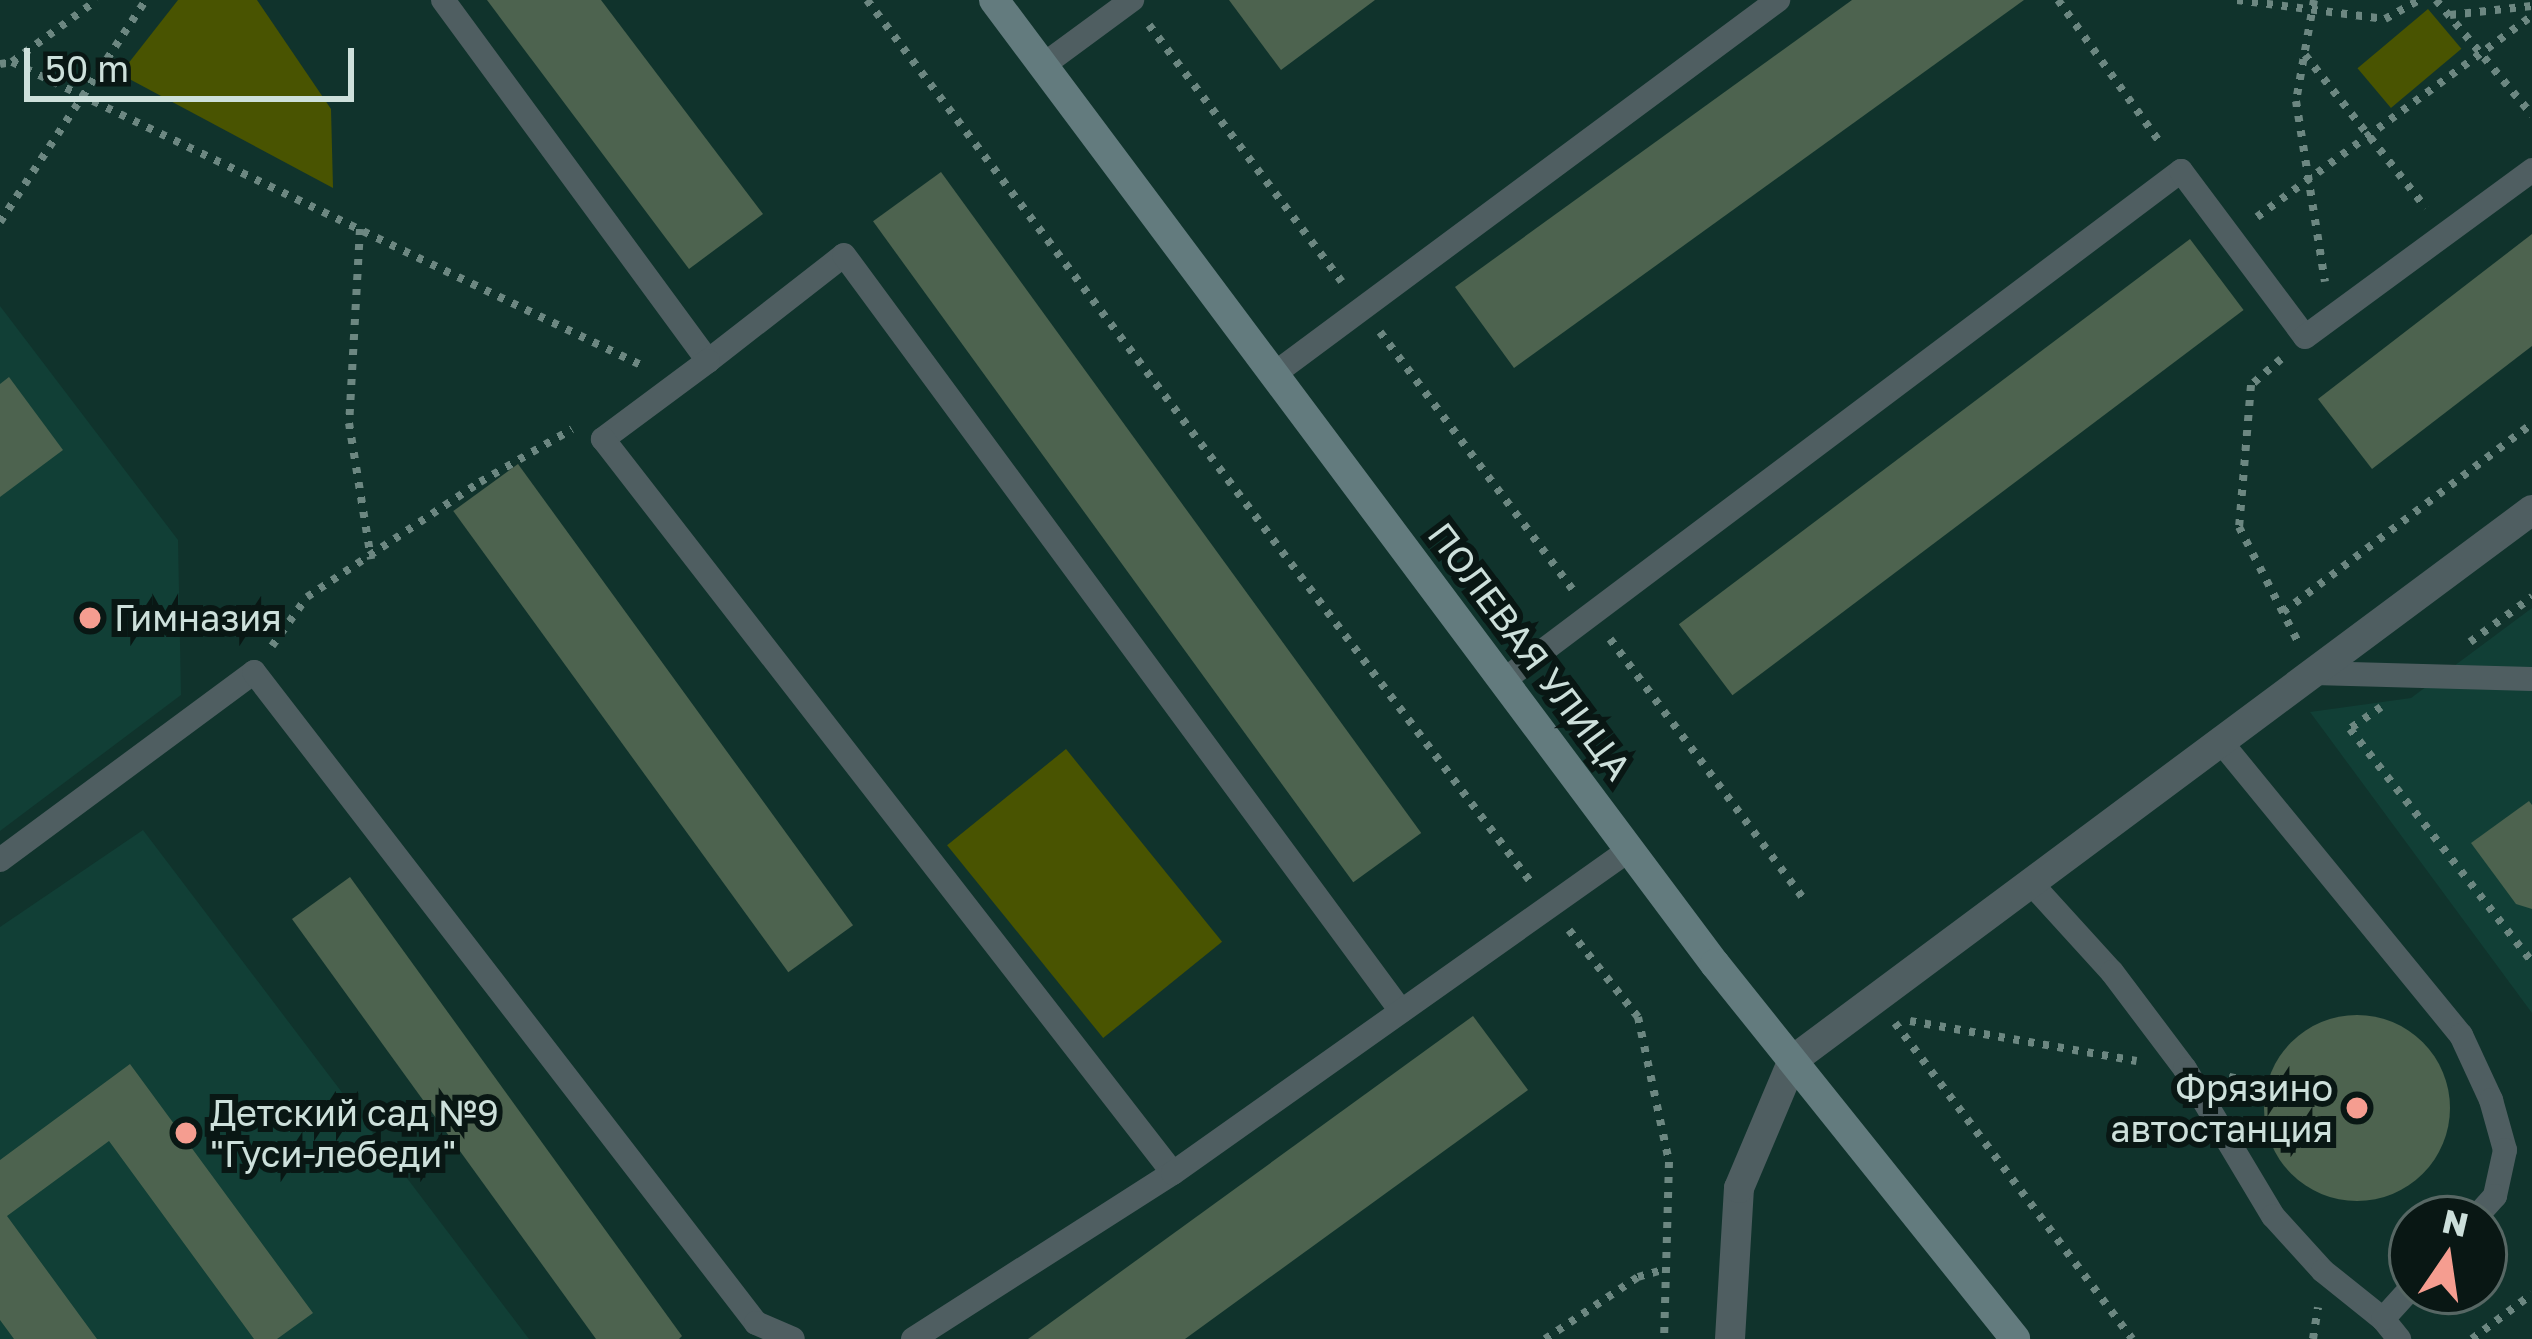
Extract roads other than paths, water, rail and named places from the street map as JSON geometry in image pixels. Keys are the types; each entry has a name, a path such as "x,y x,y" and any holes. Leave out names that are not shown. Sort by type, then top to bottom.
{"street":[{"name":"ПОЛЕВАЯ УЛИЦА","path":"994,0 1629,850 2015,1339"},
{"path":"1730,1339 1739,1188 1793,1060 2532,510"}],"lane":[{"path":"443,0 708,361"},
{"path":"1274,374 1778,0"},
{"path":"1042,66 1131,1"},
{"path":"1504,680 2181,171 2305,338 2532,170"},
{"path":"1173,1173 603,440 844,255 1401,1011"},
{"path":"0,860 254,672 756,1323 793,1339"},
{"path":"2314,673 2532,679"},
{"path":"2221,742 2461,1035 2491,1100 2505,1150 2495,1195"},
{"path":"913,1339 1173,1173 1629,850"},
{"path":"2030,882 2112,972 2185,1070 2273,1216 2323,1271 2391,1329"}],"place":[{"name":"Гимназия","path":"90,618"},
{"name":"Фрязино автостанция","path":"2357,1108"},
{"name":"Детский сад №9 \"Гуси-лебеди\"","path":"186,1133"}]}
